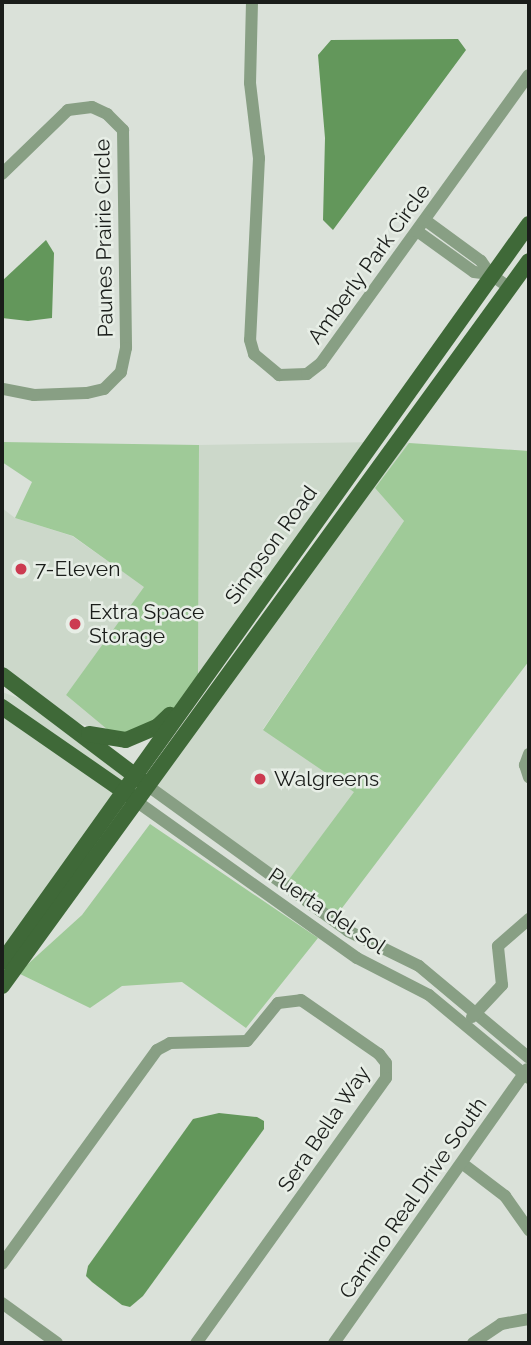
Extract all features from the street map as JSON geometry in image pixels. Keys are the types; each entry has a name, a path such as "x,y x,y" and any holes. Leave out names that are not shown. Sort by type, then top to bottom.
{"main road":[{"name":"Simpson Road","path":"2,962 529,224"},
{"name":"Simpson Road","path":"2,986 529,261"},
{"path":"360,495 355,483 359,467 392,416"},
{"path":"2,675 148,786"},
{"path":"2,686 34,698"},
{"path":"71,725 110,740 126,740 157,727 188,699"},
{"path":"2,707 136,801"}],"street":[{"name":"Amberly Park Circle","path":"252,2 250,83 259,158 251,255 254,354 279,375 307,373 321,363 529,75"},
{"name":"Paunes Prairie Circle","path":"2,174 68,110 92,107 107,114 122,130 126,335 121,372 104,389 86,393 34,395 2,389"},
{"path":"425,220 481,261 492,275 510,288"},
{"path":"417,231 474,272 492,275"},
{"path":"529,754 525,765 529,777"},
{"name":"Puerta del Sol","path":"148,786 348,932 419,966 529,1058"},
{"name":"Puerta del Sol","path":"136,801 366,963 429,995 527,1073"},
{"path":"464,1025 504,978 498,947 529,919"},
{"path":"366,963 375,945"},
{"name":"Sera Bella Way","path":"2,1264 157,1051 175,1043 243,1042 254,1036 278,1003 301,999 379,1054 386,1063 386,1078 196,1343"},
{"name":"Camino Real Drive South","path":"334,1343 527,1073"},
{"path":"463,1164 505,1196 529,1230"},
{"path":"2,1303 57,1343"},
{"path":"472,1343 501,1324 529,1319"}],"shaded area":[{"path":"458,39 466,50 333,230 323,220 325,138 318,55 331,40"},
{"path":"46,240 54,253 52,318 28,321 2,318 2,281"},
{"path":"2,442 199,445 198,678 177,707 142,729 114,735 66,695 144,587 73,536 15,518 32,482 2,462"},
{"path":"380,442 198,678 199,445"},
{"path":"405,442 410,443 375,488 404,521 263,729 355,792 287,882 155,785"},
{"path":"409,443 529,451 529,661 336,916 287,882 354,792 263,730 404,521 375,488"},
{"path":"2,508 15,518 72,536 145,587 66,695 114,735 73,721 2,669"},
{"path":"2,692 32,703 127,776 121,784 2,701"},
{"path":"2,714 115,792 2,954"},
{"path":"150,824 318,938 246,1028 182,982 122,986 90,1008 18,973 82,915"},
{"path":"219,1113 257,1117 264,1121 264,1129 143,1296 130,1307 122,1305 86,1276 88,1266 193,1119"}],"place":[{"name":"7-Eleven","path":"21,569"},
{"name":"Extra Space Storage","path":"75,624"},
{"name":"Walgreens","path":"260,779"}]}
